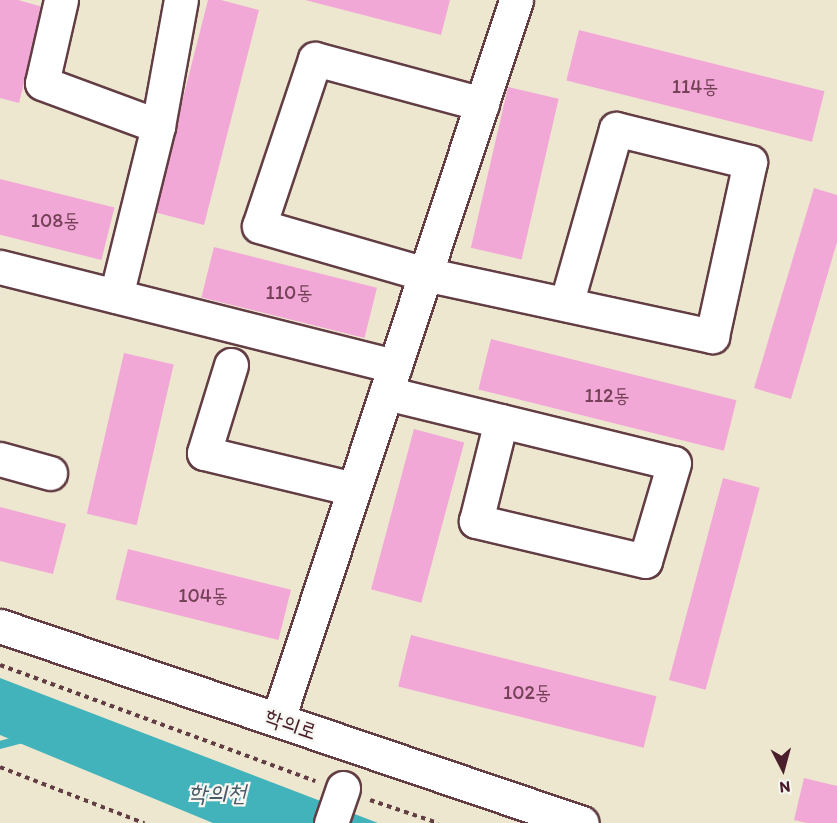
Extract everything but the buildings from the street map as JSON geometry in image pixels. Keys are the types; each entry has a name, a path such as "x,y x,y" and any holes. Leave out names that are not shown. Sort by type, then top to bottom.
{"street":[{"path":"61,0 42,83 158,126"},
{"path":"116,296 158,126 181,0"},
{"path":"278,719 516,0"},
{"path":"482,104 315,59 259,226 425,274 712,336 750,162 616,129 566,304"},
{"path":"0,267 116,296 390,379 501,421 674,463 645,561 476,521 501,421"},
{"path":"231,364 204,453 354,489"},
{"path":"0,459 50,473"},
{"name":"학의로","path":"0,626 582,823"},
{"path":"331,823 357,746"}],"path":[{"path":"0,665 438,823"},
{"path":"0,767 144,823"}],"water":[{"name":"학의천","path":"0,678 378,823 213,823 0,735"}],"waterway":[{"path":"0,745 22,739"}]}
